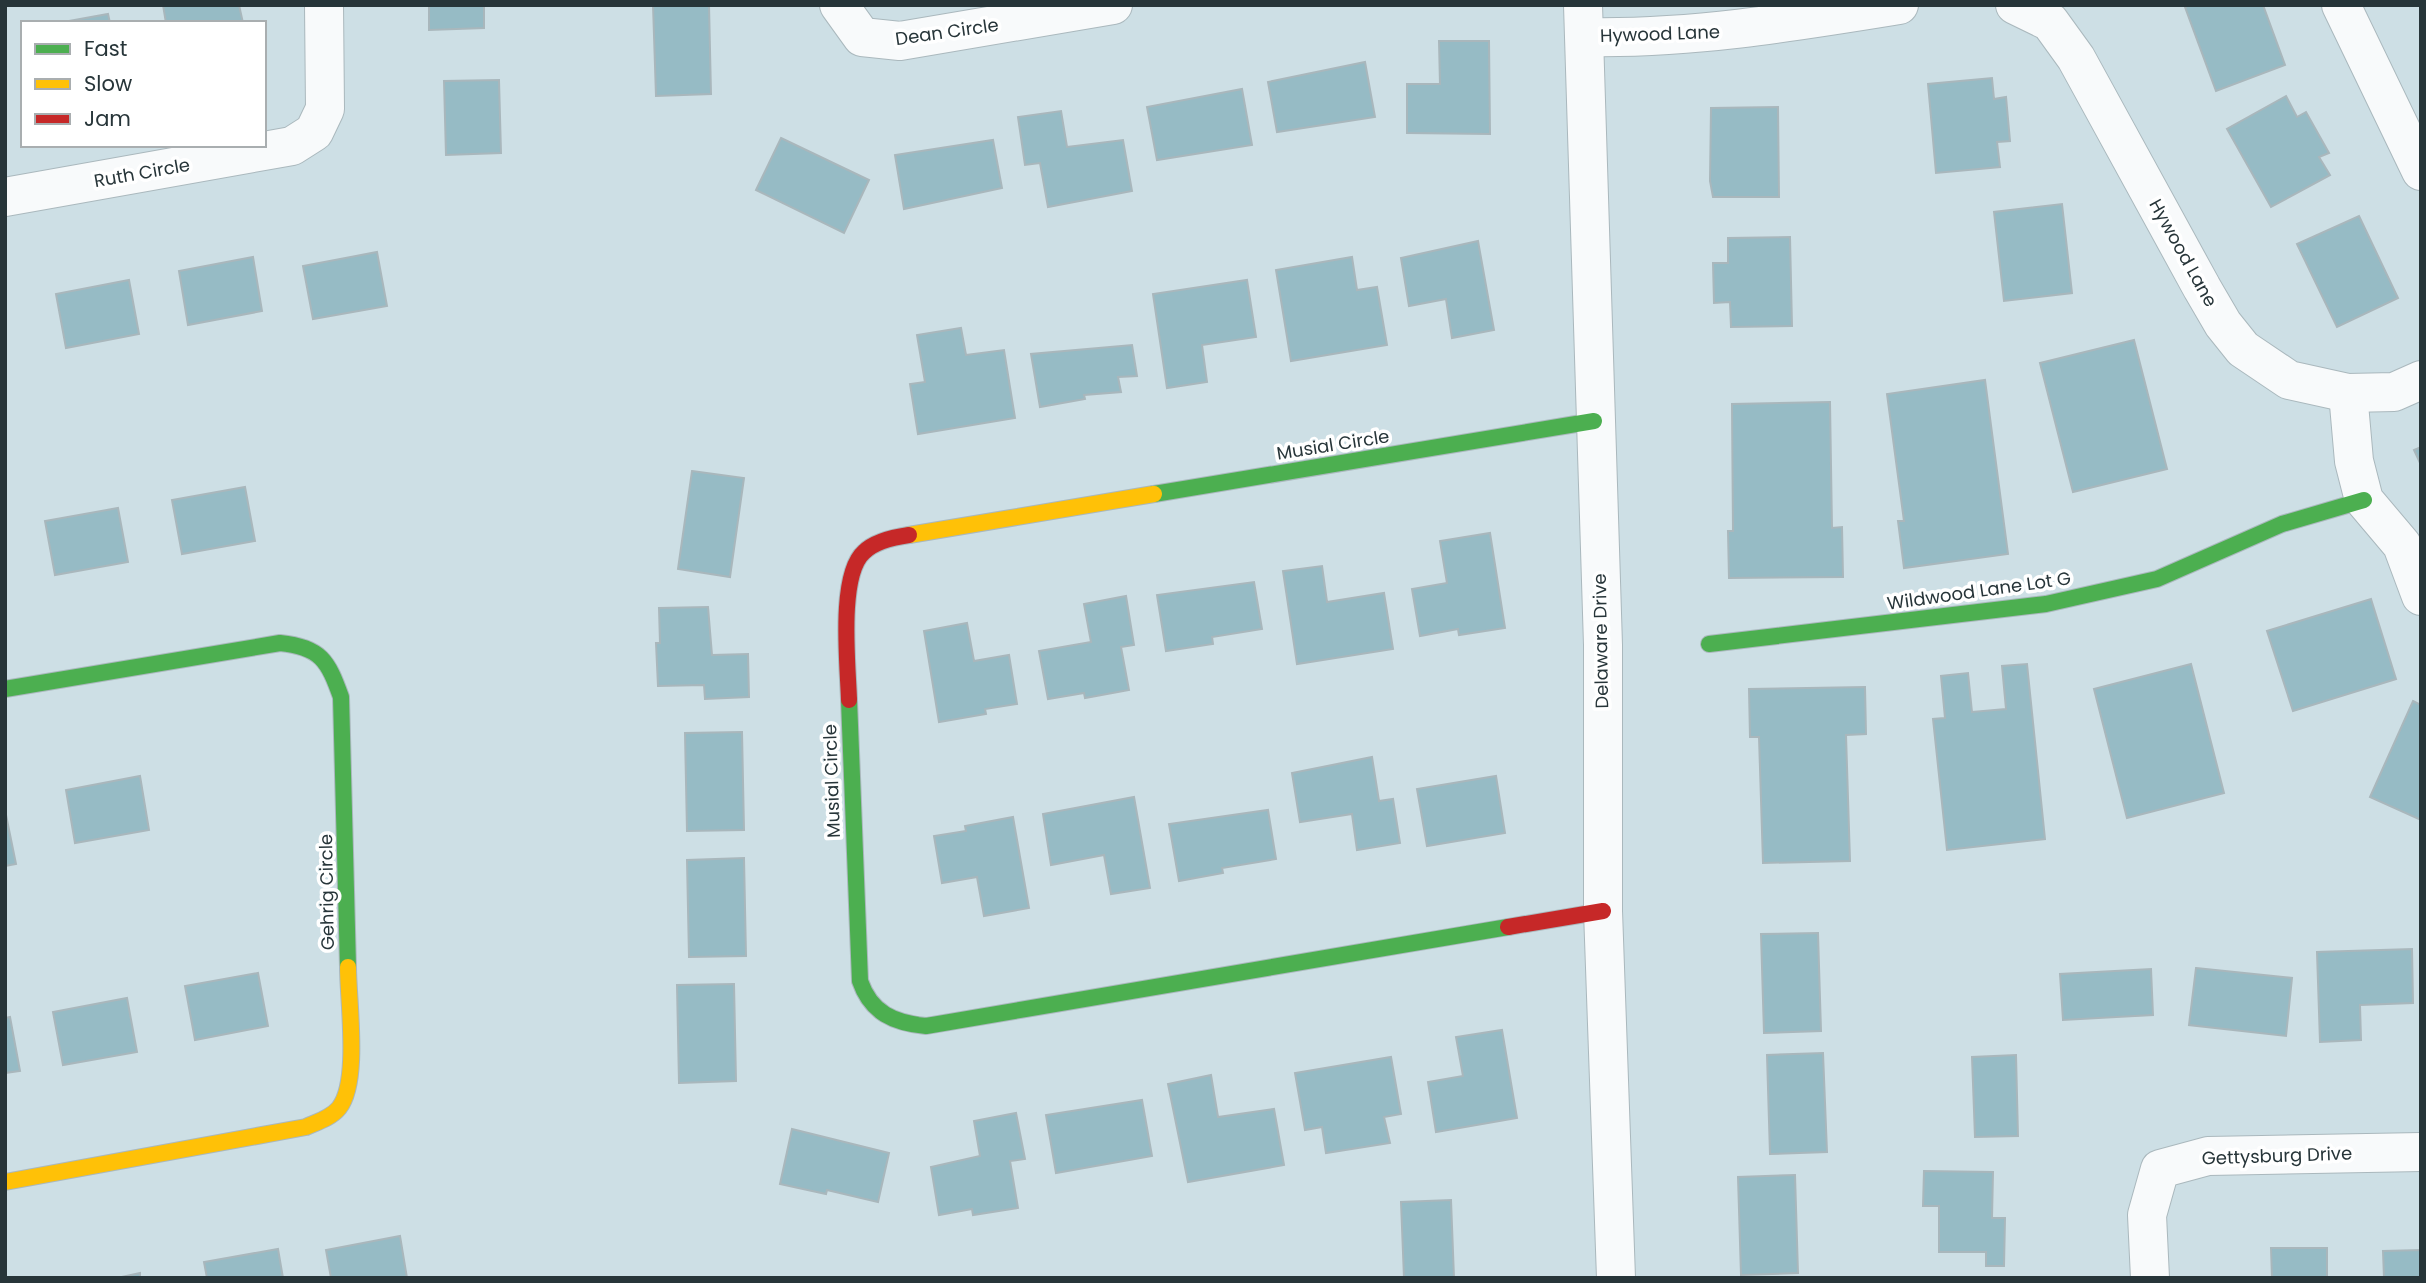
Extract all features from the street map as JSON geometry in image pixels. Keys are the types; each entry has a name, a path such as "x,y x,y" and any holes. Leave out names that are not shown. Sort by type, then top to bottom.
{"street":[{"name":"Ruth Circle","path":"5,197 292,146 314,132 325,109 324,5"},
{"name":"Dean Circle","path":"839,5 862,37 901,41 1113,5"},
{"name":"Hywood Lane","path":"1585,21 1650,38 1731,32 1899,5"},
{"name":"Hywood Lane","path":"2015,5 2050,22 2076,58 2202,288 2223,324 2243,349 2289,380 2348,393 2394,392 2421,380"},
{"path":"2341,5 2421,171"},
{"name":"Delaware Drive","path":"1585,21 1594,421 1603,645 1603,911 1616,1278"},
{"path":"2348,393 2354,461 2364,500 2402,545 2421,596"},
{"name":"Musial Circle","path":"1594,421 891,538 863,552 851,579 846,610 858,967 863,994 876,1011 890,1020 926,1027 1603,911"},
{"name":"Wildwood Lane Lot G","path":"1709,644 2046,604 2157,579 2282,524 2364,500"},
{"name":"Gehrig Circle","path":"5,689 280,643 306,644 330,666 341,696 350,1066 346,1101 336,1115 306,1127 5,1182"},
{"name":"Gettysburg Drive","path":"2150,1278 2147,1215 2160,1169 2208,1156 2421,1152"}],"building":[{"path":"163,5 239,5 243,21 166,21"},
{"path":"429,5 484,5 484,28 429,30"},
{"path":"653,5 709,5 711,94 656,96"},
{"path":"2263,5 2285,65 2216,91 2185,7"},
{"path":"108,14 110,21 69,21"},
{"path":"1439,41 1489,41 1490,134 1407,133 1407,84 1440,84"},
{"path":"1365,62 1375,117 1277,132 1268,82"},
{"path":"1992,78 1994,99 2006,97 2010,141 1997,142 2000,167 1936,173 1928,84"},
{"path":"499,80 501,153 446,155 444,81"},
{"path":"1242,89 1252,145 1157,160 1147,107"},
{"path":"2286,96 2297,117 2306,112 2329,153 2319,157 2330,175 2271,207 2227,129"},
{"path":"1778,107 1779,197 1713,197 1710,181 1711,108"},
{"path":"1061,111 1067,147 1123,140 1132,191 1048,207 1040,163 1025,165 1018,117"},
{"path":"781,138 869,180 844,233 756,190"},
{"path":"993,140 1002,188 904,209 895,155"},
{"path":"2062,204 2072,293 2004,301 1994,212"},
{"path":"2359,216 2398,298 2337,327 2297,244"},
{"path":"1790,237 1792,326 1731,327 1730,302 1714,303 1713,263 1728,263 1728,238"},
{"path":"1478,241 1494,330 1452,338 1446,299 1409,306 1401,258"},
{"path":"377,252 387,306 313,319 303,266"},
{"path":"253,257 262,311 188,325 179,271"},
{"path":"1352,257 1357,290 1377,287 1387,345 1291,361 1276,270"},
{"path":"129,280 139,334 66,348 56,294"},
{"path":"1247,280 1256,337 1202,345 1207,382 1167,388 1153,294"},
{"path":"961,328 966,355 1004,350 1015,418 918,434 910,384 925,382 917,335"},
{"path":"2134,340 2167,469 2073,492 2040,363"},
{"path":"1132,345 1137,376 1118,377 1121,392 1084,395 1085,399 1040,407 1031,354"},
{"path":"1985,380 2008,554 1904,568 1898,521 1904,521 1887,394"},
{"path":"1830,402 1832,528 1842,527 1843,577 1729,578 1728,531 1733,531 1732,404"},
{"path":"2421,447 2421,465 2414,450"},
{"path":"692,471 744,478 730,577 678,569"},
{"path":"245,487 255,541 182,554 172,500"},
{"path":"118,508 128,562 55,575 45,521"},
{"path":"1490,533 1505,628 1459,635 1458,629 1420,636 1412,589 1447,583 1440,541"},
{"path":"1322,566 1327,602 1384,593 1393,649 1297,664 1283,571"},
{"path":"1254,582 1262,629 1212,637 1213,644 1166,651 1157,595"},
{"path":"1126,596 1134,645 1121,647 1129,690 1085,698 1084,693 1048,699 1039,651 1091,642 1084,604"},
{"path":"2371,599 2396,679 2293,711 2267,631"},
{"path":"708,607 712,655 748,654 749,697 705,699 704,685 658,686 656,643 660,643 659,608"},
{"path":"967,623 974,661 1009,655 1017,704 985,709 986,714 939,722 924,631"},
{"path":"2027,664 2045,839 1947,850 1933,719 1945,718 1941,676 1968,673 1972,712 2006,709 2002,666"},
{"path":"2191,664 2224,793 2127,818 2094,689"},
{"path":"1865,687 1866,734 1846,735 1850,861 1763,863 1759,737 1750,737 1749,689"},
{"path":"2413,701 2421,705 2421,820 2370,797"},
{"path":"742,732 744,830 687,831 685,733"},
{"path":"1372,757 1379,801 1393,799 1400,843 1357,850 1352,814 1300,822 1292,773"},
{"path":"140,776 149,830 75,843 66,790"},
{"path":"1496,776 1505,833 1427,846 1417,789"},
{"path":"1134,797 1150,888 1111,894 1104,855 1051,865 1043,814"},
{"path":"5,810 16,864 5,866"},
{"path":"1268,810 1276,859 1222,868 1223,873 1179,881 1169,824"},
{"path":"1013,817 1029,908 984,916 977,877 942,883 934,836 966,831 965,826"},
{"path":"744,858 746,956 689,957 687,860"},
{"path":"1818,933 1821,1031 1764,1033 1761,934"},
{"path":"2412,949 2413,1003 2360,1005 2361,1040 2320,1042 2317,952"},
{"path":"2196,968 2292,978 2286,1036 2189,1025"},
{"path":"2151,969 2153,1015 2063,1020 2060,974"},
{"path":"258,973 268,1026 195,1040 185,986"},
{"path":"734,984 736,1081 679,1083 677,985"},
{"path":"127,998 137,1052 63,1065 53,1012"},
{"path":"10,1017 20,1071 5,1073 5,1018"},
{"path":"1502,1030 1517,1118 1436,1132 1428,1082 1463,1076 1456,1037"},
{"path":"1823,1053 1827,1152 1770,1154 1767,1055"},
{"path":"2016,1055 2018,1136 1975,1137 1972,1057"},
{"path":"1391,1057 1401,1114 1384,1117 1390,1143 1326,1153 1322,1127 1305,1130 1295,1073"},
{"path":"1211,1075 1218,1117 1274,1109 1284,1165 1188,1182 1168,1084"},
{"path":"1142,1100 1152,1156 1056,1173 1046,1115"},
{"path":"1016,1113 1025,1159 1010,1161 1018,1208 973,1215 972,1209 939,1215 931,1167 980,1156 974,1121"},
{"path":"792,1129 889,1153 878,1202 827,1190 826,1194 780,1184"},
{"path":"1924,1171 1993,1172 1992,1218 2005,1218 2004,1266 1986,1266 1986,1252 1939,1252 1939,1206 1923,1206"},
{"path":"1795,1175 1798,1273 1741,1275 1738,1177"},
{"path":"1451,1200 1454,1278 1404,1278 1401,1202"},
{"path":"400,1236 407,1278 331,1278 326,1250"},
{"path":"2271,1248 2327,1248 2327,1278 2272,1278"},
{"path":"278,1249 283,1278 207,1278 204,1262"},
{"path":"2421,1250 2421,1278 2384,1278 2383,1251"},
{"path":"140,1273 140,1278 117,1278"}],"traffic: fast":[{"path":"1154,494 1594,421"},
{"path":"1709,644 2046,604 2157,579 2282,524 2364,500"},
{"path":"5,689 280,643 314,652 327,665 341,697 348,967"},
{"path":"849,700 860,981 877,1009 894,1019 926,1026 1508,927"}],"traffic: slow":[{"path":"909,535 1154,494"},
{"path":"5,1182 306,1127 328,1117 339,1108 349,1080 351,1040 348,967"}],"traffic: jam":[{"path":"849,700 846,622 851,580 856,564 864,552 874,545 909,535"},
{"path":"1508,927 1603,911"}]}
